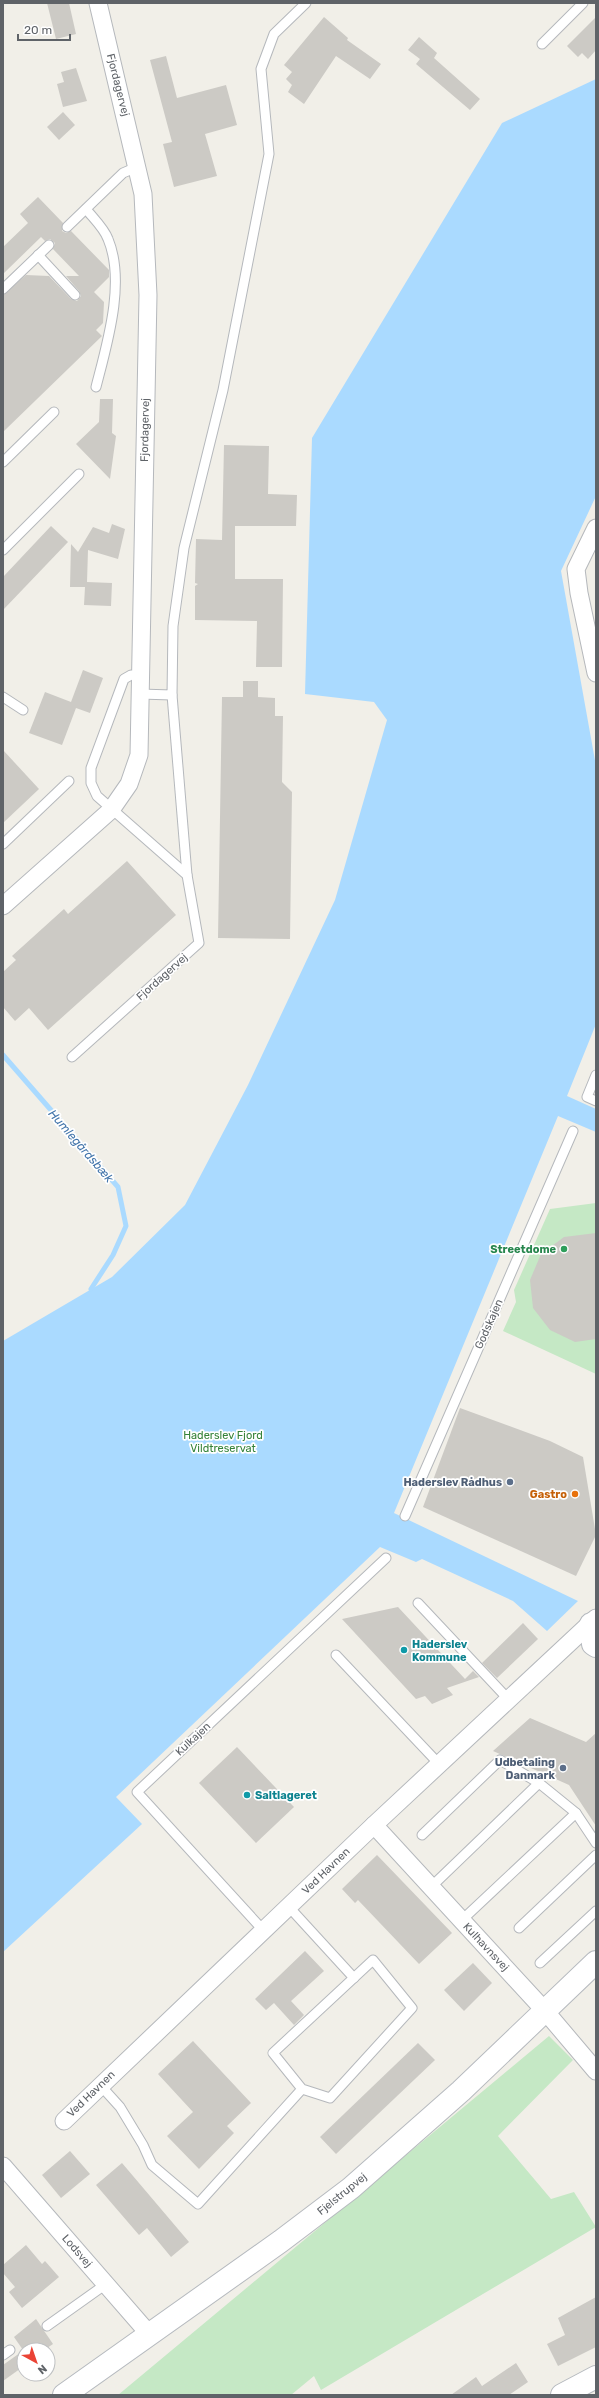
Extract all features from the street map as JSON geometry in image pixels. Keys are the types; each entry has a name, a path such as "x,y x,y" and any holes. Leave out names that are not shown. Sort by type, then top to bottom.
{"street":[{"name":"Fjordagervej","path":"4,903 111,810 129,784 139,755 148,295 143,194 98,3"},
{"path":"596,528 576,569 579,593 589,609 596,673"},
{"path":"594,1622 593,1644 596,1646"},
{"name":"Ved Havnen","path":"64,2121 374,1825 594,1622"},
{"name":"Kulhavnsvej","path":"374,1825 546,2012 596,2071"},
{"name":"Fjelstrupvej","path":"64,2395 150,2335 351,2188 461,2091 546,2012 596,1962"},
{"name":"Lodsvej","path":"3,2166 150,2335"},
{"path":"562,2395 596,2377"}],"lane":[{"name":"Fjordagervej","path":"72,1057 199,944 187,875 172,695 173,626 184,548 223,390 269,154 261,69 274,34 306,3"},
{"path":"542,44 583,3"},
{"path":"67,227 123,173 137,168"},
{"path":"86,209 108,238 116,273 109,335 96,388"},
{"path":"3,289 49,245"},
{"path":"38,255 75,295"},
{"path":"3,462 54,412"},
{"path":"3,550 79,474"},
{"path":"140,676 131,675 124,679 91,768 91,783 97,796 111,810 187,875"},
{"path":"140,694 172,695"},
{"path":"3,697 23,710"},
{"path":"3,844 70,781"},
{"path":"596,1075 587,1097 596,1101"},
{"name":"Godskajen","path":"405,1516 573,1132"},
{"name":"Kulkajen","path":"264,1931 137,1792 386,1558"},
{"path":"418,1603 509,1700"},
{"path":"336,1655 440,1765"},
{"path":"422,1835 500,1760 539,1783 576,1813 596,1843"},
{"path":"432,1887 539,1783"},
{"path":"462,1920 576,1813"},
{"path":"519,1928 596,1855"},
{"path":"289,1907 354,1978"},
{"path":"540,1963 596,1911"},
{"path":"373,1960 412,2008 330,2098 302,2089 273,2053 373,1960"},
{"path":"101,2086 120,2107 143,2145 152,2165 198,2204 302,2089"},
{"path":"47,2326 106,2284"}],"green space":[{"name":"Streetdome","path":"596,1203 596,1374 503,1331 516,1302 514,1290 550,1209"},
{"path":"549,2036 573,2060 498,2136 551,2199 574,2192 596,2227 321,2390 314,2376 291,2395 118,2395"}],"water":[{"name":"Haderslev Fjord Vildtreservat","path":"596,79 596,496 561,571 596,766 596,1024 567,1096 596,1109 596,1132 558,1116 394,1513 578,1601 547,1631 513,1601 422,1559 416,1562 380,1547 116,1797 142,1824 3,1952 3,1341 112,1277 185,1205 248,1085 335,900 387,720 374,702 305,694 312,438 502,123"}],"building":[{"path":"47,3 69,3 76,34 56,39"},
{"path":"324,17 348,38 347,40 381,64 370,79 336,56 304,104 288,92 292,85 286,79 292,72 284,65"},
{"path":"596,17 596,50 588,59 582,53 578,57 567,46"},
{"path":"419,37 437,53 434,58 480,99 470,110 416,64 420,59 408,50"},
{"path":"166,56 177,98 226,85 237,125 205,134 217,176 174,187 163,144 172,142 150,60"},
{"path":"76,68 87,101 63,107 57,84 64,82 61,72"},
{"path":"63,112 75,125 59,140 47,127"},
{"path":"38,197 63,223 62,231 66,233 71,231 109,270 109,277 94,292 104,302 103,323 96,330 102,336 3,432 3,295 26,275 49,276 71,299 77,301 81,296 79,291 66,276 79,276 53,249 55,243 50,239 45,241 41,237 3,274 3,247 28,223 20,214"},
{"path":"100,399 113,399 112,433 116,436 110,479 76,444 99,422"},
{"path":"224,445 269,446 268,494 297,495 296,526 235,526 235,579 283,579 282,667 256,667 257,621 195,620 195,586 198,584 195,583 196,539 222,540"},
{"path":"112,524 125,529 118,559 88,550 87,582 112,583 111,606 84,605 85,587 70,587 71,544 78,552 93,527 109,533"},
{"path":"51,526 68,542 3,610 3,577"},
{"path":"83,670 103,678 90,713 76,708 62,745 29,733 45,692 71,702"},
{"path":"243,681 258,681 258,697 275,698 275,716 283,716 282,782 292,792 290,939 218,938 222,697 243,697"},
{"path":"3,750 39,789 3,823"},
{"path":"127,861 176,915 48,1030 29,1008 15,1021 3,1007 3,972 16,960 12,956 64,909 68,914"},
{"path":"596,1233 596,1339 575,1342 550,1330 533,1308 530,1280 541,1254 564,1237"},
{"name":"Haderslev Rådhus","path":"460,1408 550,1441 583,1457 596,1535 576,1576 423,1507"},
{"name":"Haderslev Kommune","path":"398,1607 465,1679 473,1671 479,1677 447,1688 453,1695 432,1704 425,1696 416,1699 342,1619"},
{"path":"523,1623 538,1639 497,1678 482,1663"},
{"name":"Udbetaling Danmark","path":"530,1718 586,1742 596,1733 596,1826 569,1785 493,1751"},
{"name":"Saltlageret","path":"237,1747 294,1807 256,1843 199,1783"},
{"path":"377,1855 452,1933 419,1964 358,1900 355,1903 342,1889"},
{"path":"305,1951 324,1971 291,2001 304,2015 294,2025 274,2003 266,2010 255,1999"},
{"path":"473,1963 492,1983 464,2011 444,1990"},
{"path":"193,2041 251,2103 227,2126 234,2133 199,2169 167,2136 193,2112 158,2074"},
{"path":"418,2043 435,2060 336,2154 320,2137"},
{"path":"70,2151 90,2174 61,2198 42,2175"},
{"path":"122,2163 189,2242 171,2257 147,2228 139,2235 96,2185"},
{"path":"26,2245 42,2264 45,2261 59,2277 22,2308 9,2292 15,2287 3,2273 3,2265"},
{"path":"596,2297 596,2347 558,2366 547,2344 565,2335 558,2318"},
{"path":"36,2319 52,2342 17,2342 14,2337"},
{"path":"16,2356 16,2372 3,2381 3,2365"},
{"path":"516,2363 528,2382 509,2395 451,2395 476,2377 482,2386"}],"waterway":[{"name":"Humlegårdsbæk","path":"3,1055 118,1187 126,1226 113,1255 91,1289"}],"place":[{"name":"Streetdome","path":"564,1249"},
{"name":"Haderslev Rådhus","path":"510,1482"},
{"name":"Gastro","path":"575,1494"},
{"name":"Haderslev Kommune","path":"404,1650"},
{"name":"Udbetaling Danmark","path":"563,1768"},
{"name":"Saltlageret","path":"247,1795"}]}
